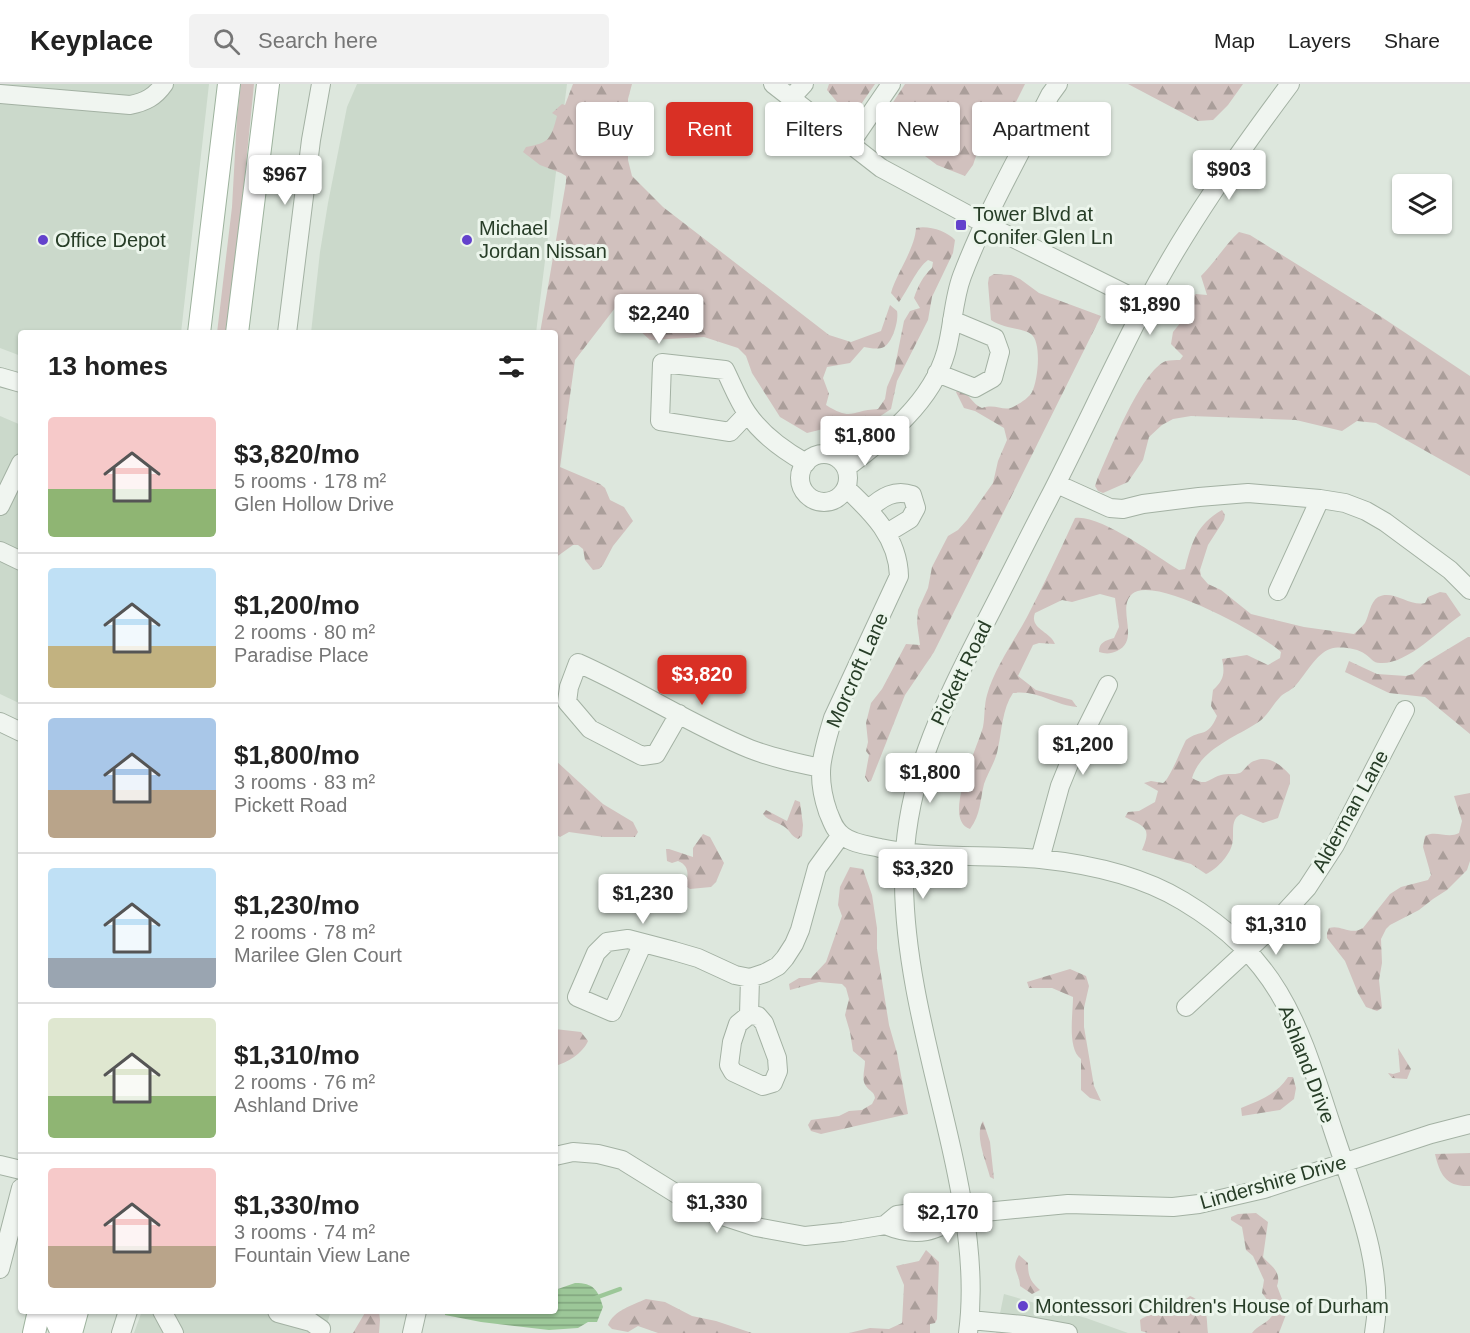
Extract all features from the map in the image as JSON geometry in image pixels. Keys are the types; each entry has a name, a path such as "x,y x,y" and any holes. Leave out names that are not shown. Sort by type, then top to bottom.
{"main road":[{"path":"198,330 229,84"},
{"path":"237,330 268,84"},
{"path":"33,1333 38,1314"},
{"path":"57,1314 57,1322 62,1333"},
{"path":"71,1333 76,1314"}],"street":[{"path":"0,94 130,105 152,97 164,84"},
{"path":"287,330 311,140 321,84"},
{"path":"773,84 796,102"},
{"path":"791,98 804,84"},
{"path":"864,124 891,84"},
{"path":"846,468 902,421 920,400 937,373 946,353 962,278 986,224 1050,95 1058,84"},
{"name":"Pickett Road","path":"969,1327 970,1280 964,1214 909,947 904,884 910,809 919,773 935,725 952,687 1057,484 1146,304 1234,160 1290,84"},
{"path":"864,155 881,168 986,224 1146,304"},
{"path":"937,373 975,388 993,378 1000,352 995,338 952,320"},
{"path":"747,414 730,432 660,421 662,363 725,370 747,414 768,437 788,453 806,463"},
{"path":"0,377 18,382"},
{"path":"819,454 828,454 842,461 846,468 849,475 846,488 840,497 833,501 825,503 810,498 801,485 802,469 806,463 819,454"},
{"path":"0,506 18,469"},
{"path":"1057,484 1094,502 1110,508 1123,509 1154,503 1248,493 1345,503 1384,522 1450,570 1470,591"},
{"name":"Morcroft Lane","path":"841,835 833,826 825,804 819,780 821,768 833,718 899,576 899,564 887,533 869,509 846,488"},
{"path":"869,509 881,498 901,491 912,495 916,508 910,519 887,533"},
{"path":"1278,591 1320,499"},
{"path":"0,551 18,560"},
{"path":"679,714 656,754 642,756 590,729 567,702 569,687 578,663 613,678 748,748 769,756 821,768"},
{"path":"1040,859 1060,786 1108,685"},
{"name":"Alderman Lane","path":"1186,1007 1264,935 1307,888 1335,845 1405,710"},
{"path":"0,722 18,731"},
{"path":"643,943 698,958 735,975 750,978 771,969 785,958 800,930 817,868 841,835 860,844 906,853"},
{"name":"Ashland Drive","path":"906,853 1040,859 1084,867 1147,884 1182,900 1226,930 1248,950 1272,980 1297,1025 1343,1163 1365,1231 1372,1264 1376,1295 1374,1333"},
{"path":"749,1014 750,978"},
{"name":"Lindershire Drive","path":"964,1214 1068,1204 1186,1206 1264,1189 1431,1134 1470,1124"},
{"path":"558,1155 573,1152 598,1154 622,1160 701,1209 756,1227 805,1236 885,1225 897,1215 936,1210 964,1214"},
{"path":"0,1165 18,1169"},
{"path":"1,1260 18,1199"},
{"path":"914,1213 916,1234"},
{"path":"885,1225 916,1234 939,1228 964,1214"},
{"path":"121,1333 127,1314"},
{"path":"164,1314 174,1333"},
{"path":"282,1314 311,1322 321,1329 320,1333"},
{"path":"412,1333 416,1314"},
{"path":"969,1327 1024,1325 1068,1333"}],"shaded area":[{"path":"0,84 209,84 181,330 18,330 18,355 0,348"},
{"path":"357,84 567,84 536,330 311,330 320,252 347,107"},
{"path":"0,416 18,424 18,703 0,694"},
{"path":"575,1283 591,1286 597,1292 603,1307 597,1322 588,1322 578,1328 549,1330 445,1315 558,1314 558,1289"},
{"name":"Montessori Children's House of Durham","path":"1004,1294 1086,1318 1128,1333 996,1333"},
{"path":"141,1314 330,1314 324,1333 134,1333"}],"green space":[{"path":"241,84 254,84 244,184 241,246 230,330 217,330 232,207"},
{"path":"573,84 632,84 628,102 576,102 576,156 628,156 632,176 663,207 829,335 851,342 881,331 890,305 897,311 895,330 884,347 877,349 864,347 850,363 827,367 823,378 829,394 826,405 842,413 852,414 878,409 885,399 894,371 904,321 910,311 920,308 914,298 921,282 932,268 933,262 928,260 916,274 899,302 891,293 909,253 916,228 926,227 937,230 955,240 953,253 932,297 928,320 897,381 891,409 873,421 835,426 807,433 780,417 752,373 746,356 738,348 704,337 650,340 615,308 575,360 560,467 600,484 605,488 610,500 624,507 633,521 613,546 603,565 593,570 585,560 583,549 578,545 573,545 558,556 558,330 541,330 566,176 540,165 523,152 526,147 540,144 548,139 557,116 552,113 562,104 565,105"},
{"path":"829,84 875,84 863,102 837,102 827,90"},
{"path":"905,84 1025,84 1016,102 972,102 972,156 976,156 965,176 937,165 925,156 960,156 960,102 893,102"},
{"path":"1128,84 1243,84 1228,105 1213,120 1198,121"},
{"path":"1239,232 1250,235 1380,316 1470,376 1470,476 1376,423 1357,421 1342,431 1296,420 1191,416 1173,419 1149,437 1143,460 1128,482 1103,493 1098,491 1095,486 1109,452 1126,414 1146,380 1156,368 1166,361 1180,360 1183,356 1171,344 1173,332 1185,317 1184,309 1189,299 1196,294 1207,295 1201,276"},
{"path":"994,274 1011,275 1039,293 1101,316 934,652 905,695 871,781 868,782 865,777 869,755 866,751 868,742 866,723 871,703 882,689 906,644 920,645 918,610 928,588 932,567 948,536 958,530 967,520 993,483 998,461 1007,440 1004,428 975,411 964,408 956,392 959,389 982,408 991,406 1006,409 1026,399 1034,387 1038,353 1034,338 1028,332 991,320 988,283 989,277"},
{"path":"1222,510 1225,515 1224,520 1208,545 1200,570 1201,576 1208,584 1221,590 1251,614 1304,627 1354,634 1365,623 1371,606 1378,597 1396,596 1419,604 1425,603 1428,597 1440,592 1446,593 1461,615 1412,653 1390,662 1376,662 1362,652 1348,648 1334,648 1325,651 1261,720 1219,745 1203,759 1192,778 1201,782 1223,774 1240,773 1250,763 1260,759 1275,762 1290,775 1290,783 1278,818 1263,823 1241,814 1237,817 1228,854 1218,866 1206,874 1191,864 1142,850 1146,837 1145,829 1125,817 1128,812 1139,811 1155,802 1158,791 1144,783 1151,781 1163,783 1172,770 1186,740 1210,728 1217,716 1211,706 1213,690 1223,676 1222,659 1247,655 1268,665 1280,658 1281,652 1253,633 1208,609 1162,592 1144,590 1132,594 1128,600 1126,608 1128,632 1124,646 1112,653 1101,653 1099,649 1101,644 1114,638 1119,627 1115,598 1100,594 1072,602 1062,600 1035,613 1035,623 1055,644 1033,645 1018,676 1036,690 1072,700 1077,707 1031,694 1013,693 1004,713 997,753 984,784 976,818 970,829 962,823 959,812 960,798 983,727 990,685 1027,617 1075,518 1099,522 1113,529 1179,570 1185,569 1193,542 1201,528"},
{"path":"1470,637 1470,734 1425,697 1389,693 1345,672 1349,661 1377,674 1406,676 1413,674 1425,663"},
{"path":"558,763 603,804 633,822 638,832 635,837 604,837 569,832 558,836"},
{"path":"1470,793 1470,861 1467,870 1447,890 1386,929 1381,939 1382,963 1379,980 1382,1008 1377,1011 1366,1007 1345,961 1327,938 1329,928 1338,927 1354,931 1363,928 1390,894 1401,887 1428,880 1431,875 1423,847 1425,836 1459,833 1462,821 1454,796"},
{"path":"795,800 800,802 803,825 802,836 798,839 788,829 763,814 766,810 787,821"},
{"path":"703,834 710,837 724,863 716,882 711,887 690,889 686,886 688,875 685,865 678,861 672,863 667,861 666,849 693,857 693,848"},
{"path":"850,867 863,869 872,895 877,928 877,949 889,1025 897,1053 908,1114 821,1134 811,1131 808,1125 811,1120 862,1110 872,1104 875,1098 864,1081 865,1061 853,1051 845,1015 849,999 846,988 842,984 819,982 790,990 789,984 799,978 811,978 826,962 842,916 838,905 840,887"},
{"path":"1070,969 1086,976 1089,986 1084,1008 1084,1027 1094,1086 1101,1101 1090,1098 1081,1090 1081,1059 1072,1039 1073,997 1052,988 1029,988 1027,982"},
{"path":"558,1029 581,1032 588,1041 582,1050 565,1063 558,1065"},
{"path":"1398,1048 1411,1069 1407,1079 1392,1078 1388,1073 1400,1072"},
{"path":"1288,1077 1293,1077 1296,1088 1294,1099 1280,1110 1242,1116 1241,1108 1273,1093"},
{"path":"983,1121 990,1142 994,1179 990,1177 982,1148 980,1133"},
{"path":"1470,1153 1470,1186 1455,1184 1445,1178 1435,1154"},
{"path":"1256,1213 1268,1222 1263,1257 1277,1273 1277,1286 1287,1312 1279,1333 1252,1333 1271,1318 1274,1309 1262,1293 1264,1280 1253,1256 1246,1250 1242,1227 1231,1220 1231,1217 1238,1214"},
{"path":"926,1250 939,1262 937,1319 935,1323 930,1324 930,1333 849,1333 870,1328 889,1329 902,1323 904,1285 896,1266 919,1261"},
{"path":"1019,1255 1028,1263 1030,1278 1040,1290 1032,1294 1020,1286 1015,1268"},
{"path":"1190,1296 1204,1306 1208,1333 1141,1331 1140,1320 1150,1315 1168,1313"},
{"path":"646,1299 665,1302 692,1316 752,1333 658,1333 638,1326 628,1332 612,1329 608,1325 619,1312"},
{"path":"364,1314 379,1314 379,1333 353,1333"}],"waterway":[{"path":"595,1298 620,1289"}],"place":[{"name":"Tower Blvd at Conifer Glen Ln","path":"961,225"},
{"name":"Office Depot","path":"43,240"},
{"name":"Michael Jordan Nissan","path":"467,240"},
{"name":"Montessori Children's House of Durham","path":"1023,1306"}]}
